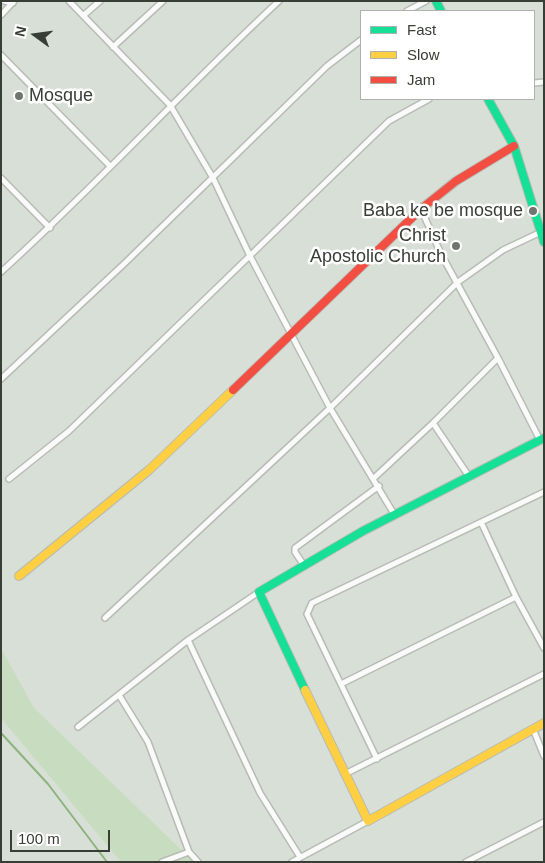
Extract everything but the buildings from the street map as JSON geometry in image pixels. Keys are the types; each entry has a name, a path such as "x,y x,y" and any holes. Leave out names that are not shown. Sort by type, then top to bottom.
{"street":[{"path":"4,1 13,2"},
{"path":"69,1 170,105 213,178 250,256 330,408 379,486 394,514"},
{"path":"84,15 100,1"},
{"path":"113,47 164,1"},
{"path":"1,272 50,228 170,105 279,1"},
{"path":"409,10 426,1"},
{"path":"1,15 13,2"},
{"path":"1,379 213,178 327,66 360,41"},
{"path":"1,55 110,166"},
{"path":"10,479 69,431 390,121 427,100"},
{"path":"489,100 514,146 544,242"},
{"path":"19,576 148,470 420,209 456,181 514,146"},
{"path":"1,178 50,228"},
{"path":"78,727 188,640 303,564 468,475 542,439 458,282 441,254 420,209"},
{"path":"105,618 330,408 458,282 503,250 541,232"},
{"path":"374,478 433,423 498,358"},
{"path":"433,423 468,475"},
{"path":"303,564 294,552 295,548 379,486"},
{"path":"377,759 307,614 312,603 544,492"},
{"path":"481,522 516,597 544,648"},
{"path":"259,592 368,820"},
{"path":"341,684 516,597"},
{"path":"188,640 260,794 300,857"},
{"path":"345,774 544,674"},
{"path":"119,695 148,742 189,852 198,862"},
{"path":"292,862 544,723"},
{"path":"533,728 544,756"},
{"path":"466,862 544,822"},
{"path":"162,862 189,852"}],"green space":[{"path":"1,648 34,708 194,862 121,862 1,718"}],"waterway":[{"path":"1,733 48,784 107,862"}],"traffic: fast":[{"path":"436,1 440,10"},
{"path":"489,100 514,146 544,242"},
{"path":"305,690 259,592 363,531 544,438"}],"traffic: slow":[{"path":"19,576 149,470 233,390"},
{"path":"305,690 368,821 544,723"}],"traffic: jam":[{"path":"233,390 421,209 456,181 514,146"}],"place":[{"name":"Mosque","path":"19,96"},
{"name":"Baba ke be mosque","path":"533,211"},
{"name":"Christ Apostolic Church","path":"456,246"}]}
